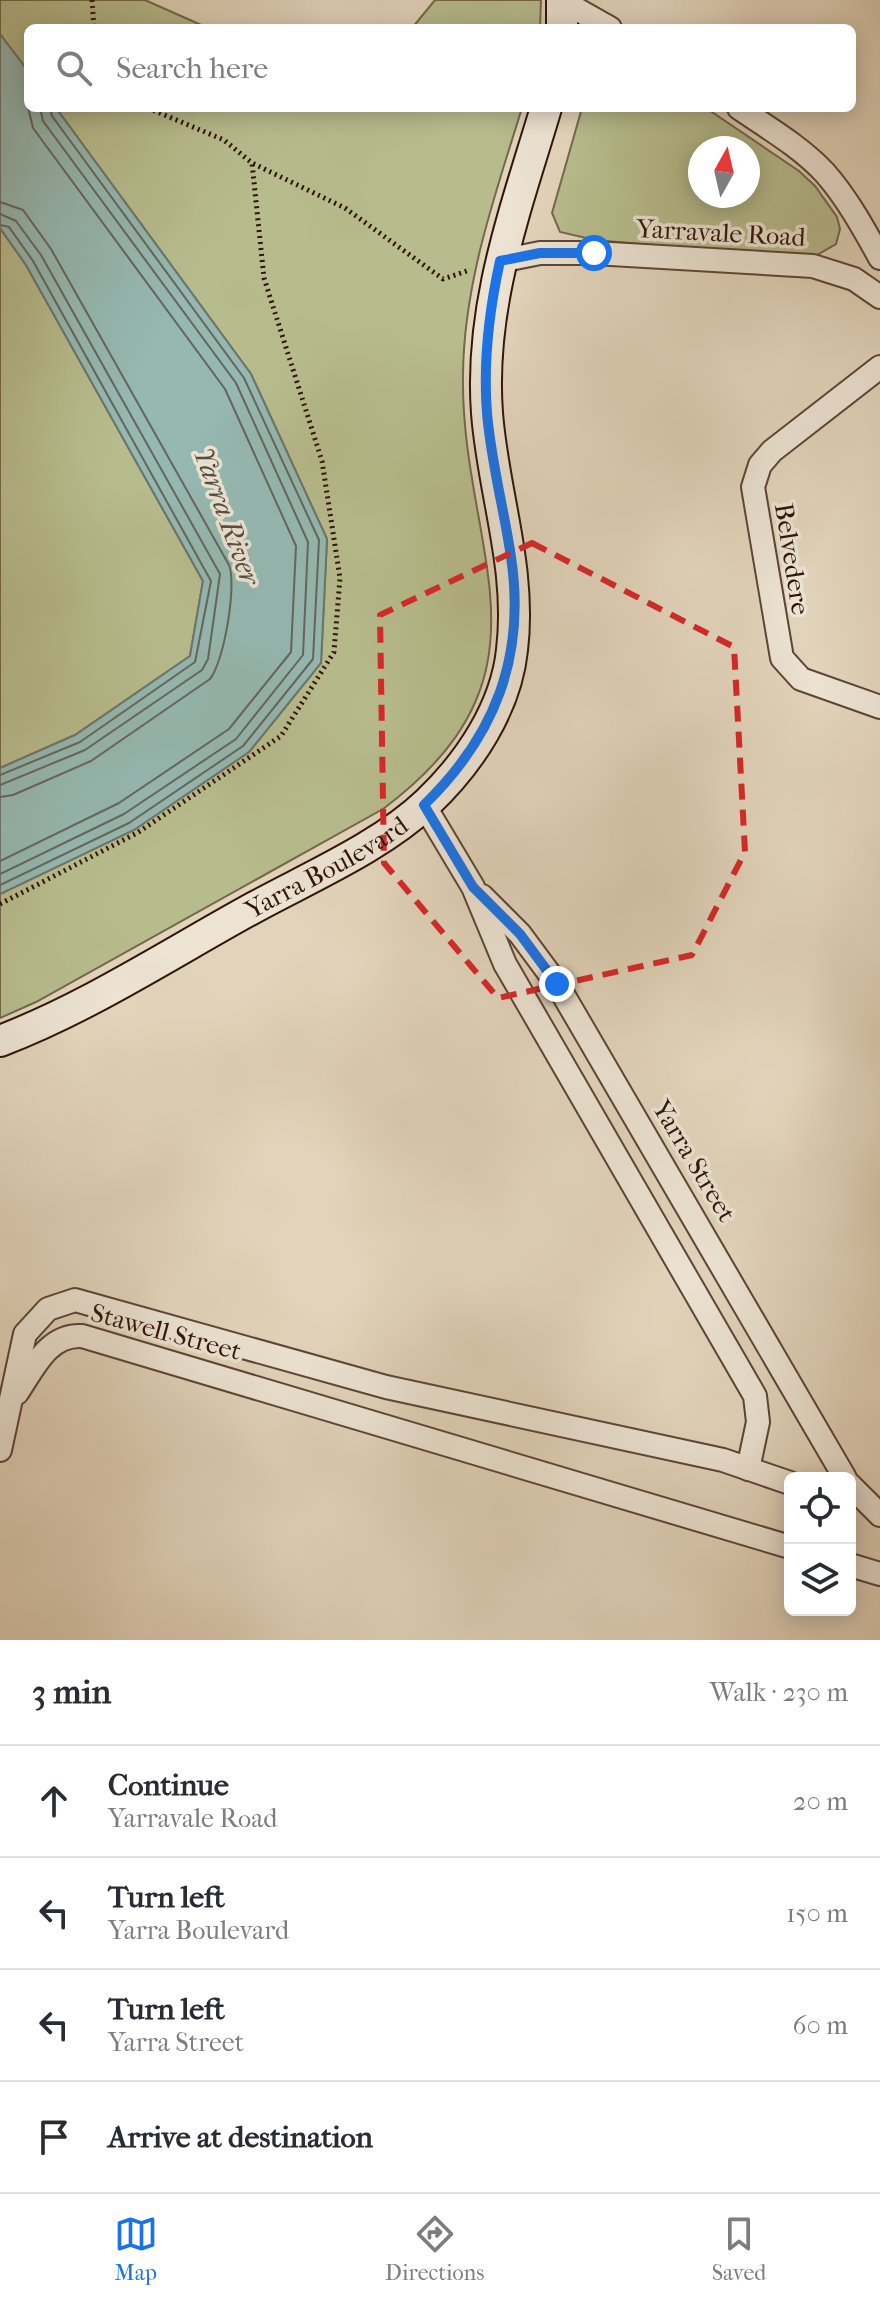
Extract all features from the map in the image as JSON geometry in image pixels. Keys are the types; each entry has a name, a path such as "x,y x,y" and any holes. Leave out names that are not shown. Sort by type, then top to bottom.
{"main road":[{"path":"562,0 562,24"},
{"name":"Yarra Boulevard","path":"0,1041 90,999 337,862 424,805 449,781 486,729 512,652 513,570 492,454 486,383 489,323 500,261 545,112"}],"street":[{"path":"562,0 603,24"},
{"path":"745,112 798,149 824,172 876,251 842,274"},
{"name":"Yarravale Road","path":"500,261 540,253 594,253 797,264 842,274 880,297"},
{"name":"Belvedere","path":"880,367 772,451 755,475 753,499 777,640 791,672 817,687 880,707"},
{"name":"Yarra Street","path":"424,805 473,887 505,964 755,1396 758,1422 748,1469"},
{"name":"Yarra Street","path":"473,887 520,934 557,984 842,1472"},
{"name":"Stawell Street","path":"14,1397 25,1334 48,1309 75,1300 409,1393 678,1450 784,1481"},
{"name":"Stawell Street","path":"14,1397 52,1345 71,1335 82,1336 784,1545"},
{"path":"1,1441 14,1397"},
{"path":"856,1491 880,1515"},
{"path":"856,1511 880,1522"},
{"path":"856,1567 880,1574"}],"path":[{"path":"92,0 94,24"},
{"path":"158,112 224,140 252,163 345,208 443,279 470,270"},
{"path":"0,904 137,833 281,736 334,652 340,578 322,461 264,278 252,163"}],"highlighted area":[{"path":"532,543 734,647 745,852 692,955 498,998 384,863 380,615"}],"green space":[{"path":"0,0 145,0 199,24 24,24 24,66 0,34"},
{"path":"435,0 541,0 540,24 415,24"},
{"path":"59,112 521,112 483,239 465,340 466,438 491,606 488,657 473,708 439,758 383,809 36,1002 0,1018 0,894 134,830 249,752 321,663 327,539 251,374"},
{"path":"581,112 712,112 747,136 688,136 688,208 760,208 760,145 815,186 837,217 840,229 836,244 810,259 595,240 560,232 552,213"},
{"path":"0,228 26,265 203,581 190,656 75,735 0,768"}],"water":[{"name":"Yarra River","path":"0,34 24,66 24,112 59,112 251,374 327,539 321,663 249,752 134,830 0,894 0,768 75,735 190,656 203,581 26,265 0,228"}],"route":[{"path":"557,984 520,934 473,887 424,805 449,781 486,729 512,652 515,594 512,558 492,454 486,383 489,323 500,261 540,253 594,253"}]}
